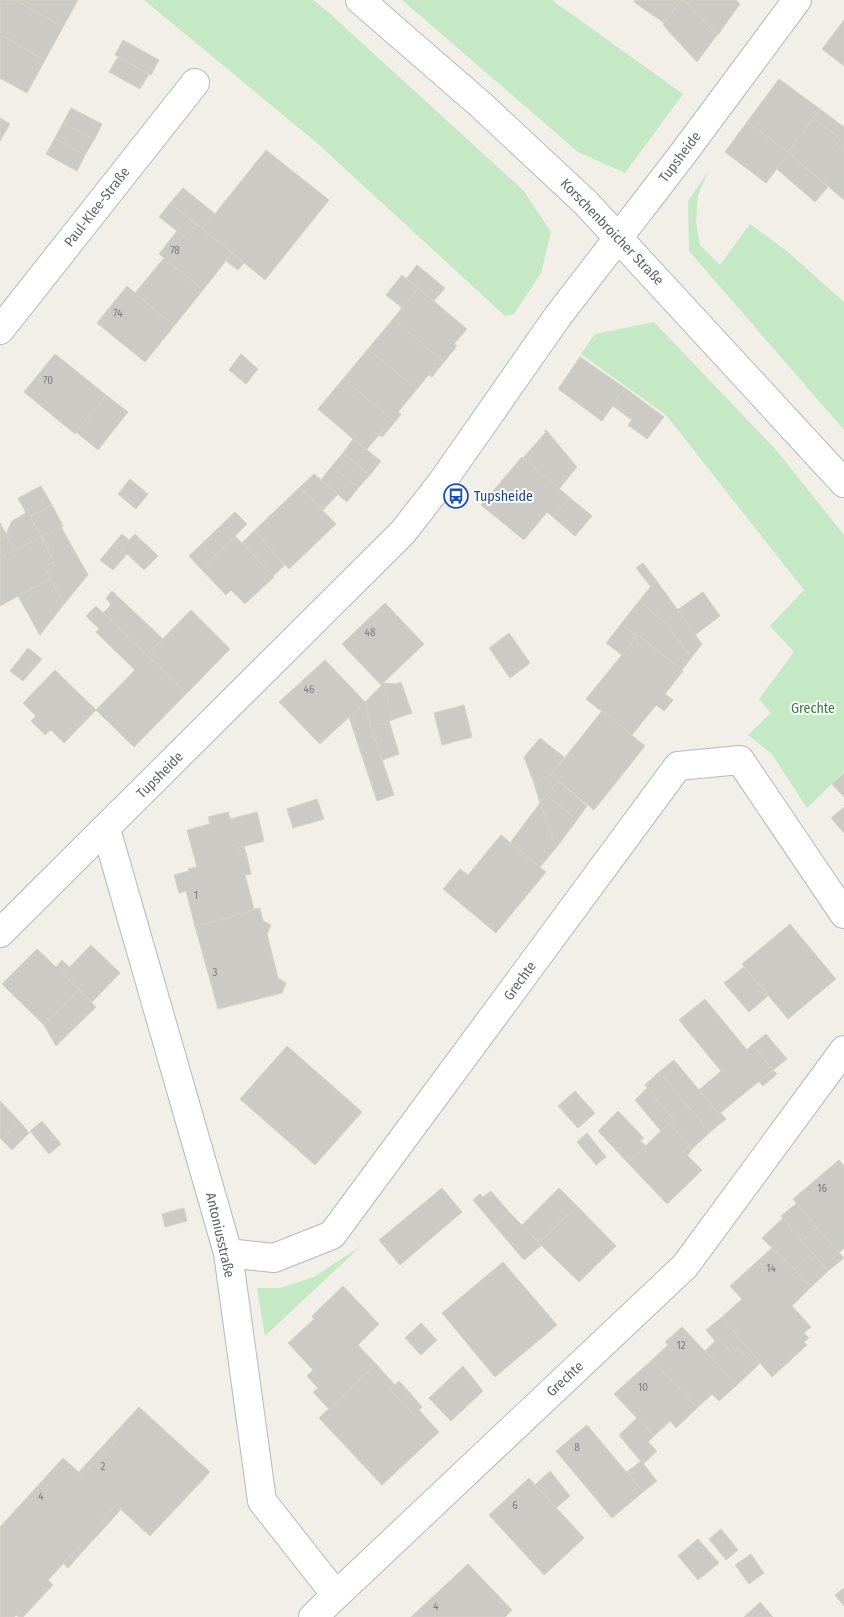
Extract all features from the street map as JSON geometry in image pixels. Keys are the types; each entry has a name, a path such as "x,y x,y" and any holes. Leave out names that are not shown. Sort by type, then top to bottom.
{"street":[{"name":"Korschenbroicher Straße","path":"360,0 413,44 586,203 844,483"},
{"name":"Tupsheide","path":"0,934 403,532 442,482 558,316 797,0"},
{"name":"Paul-Klee-Straße","path":"0,330 195,83"},
{"name":"Grechte","path":"228,1253 274,1258 332,1235 678,766 740,760 844,914"},
{"name":"Antoniusstraße","path":"106,829 228,1253 262,1501 336,1594"},
{"name":"Grechte","path":"336,1594 685,1266 844,1050"},
{"path":"313,1617 336,1594"}],"green space":[{"path":"144,0 313,0 327,11 523,190 551,232 541,273 514,314 505,316 317,143"},
{"path":"402,0 552,0 683,94 625,173 578,152"},
{"path":"709,170 698,195 696,222 700,245 720,265 750,224 788,252 844,302 844,430 689,251 688,201"},
{"path":"654,322 777,451 844,535 844,772 807,808 772,754 748,735 771,713 759,699 794,652 770,626 804,590 666,415 581,354 595,334"},
{"path":"361,1246 265,1336 257,1288 280,1288 314,1277"}],"building":[{"path":"0,0 15,0 63,27 45,60 0,35"},
{"path":"15,0 78,0 63,27"},
{"path":"635,0 681,0 664,23 634,2"},
{"path":"681,0 684,0 717,35 697,62 663,25"},
{"path":"684,0 736,0 740,4 717,36"},
{"path":"844,20 844,66 822,49"},
{"path":"0,35 45,60 27,93 0,78"},
{"path":"123,40 159,60 151,75 115,55"},
{"path":"118,57 149,74 140,89 109,72"},
{"path":"779,79 820,109 788,152 747,122"},
{"path":"71,108 102,124 94,140 63,123"},
{"path":"820,109 844,127 844,153 836,146 840,138 813,118"},
{"path":"0,118 10,124 0,141"},
{"path":"813,118 840,138 836,146 844,153 844,200 788,152"},
{"path":"747,122 789,153 766,183 725,152"},
{"path":"63,123 94,140 85,155 55,138"},
{"path":"55,138 85,155 77,171 46,154"},
{"path":"266,150 329,200 265,280 203,229"},
{"path":"789,153 828,187 815,202 777,169"},
{"path":"183,188 215,214 203,229 170,203"},
{"path":"170,203 196,224 185,237 159,217"},
{"path":"196,224 232,253 203,290 159,254 177,231 185,237"},
{"path":"232,253 244,263 238,270 226,261"},
{"path":"164,258 203,290 174,326 135,293"},
{"path":"417,265 445,288 434,301 406,279"},
{"path":"402,275 418,288 402,308 386,295"},
{"path":"127,286 174,326 145,362 97,323"},
{"path":"418,288 467,329 454,344 457,346 444,362 393,319"},
{"path":"393,319 444,362 438,369 435,367 417,389 368,349"},
{"path":"368,349 417,389 398,412 401,414 395,422 343,379"},
{"path":"55,354 106,395 75,434 24,392"},
{"path":"241,354 258,369 246,384 229,370"},
{"path":"580,357 625,388 602,421 558,389"},
{"path":"435,367 438,369 432,377 429,375"},
{"path":"343,379 395,422 389,429 386,427 366,450 318,409"},
{"path":"625,388 664,417 647,439 628,425 632,420 613,406"},
{"path":"106,395 128,412 98,450 76,432"},
{"path":"386,427 389,429 382,437 379,435"},
{"path":"546,430 577,467 559,489 523,458"},
{"path":"353,439 381,461 370,475 343,453"},
{"path":"343,453 370,475 358,488 332,466"},
{"path":"522,457 569,497 553,517 547,512 524,540 481,505"},
{"path":"332,466 358,488 347,502 321,480"},
{"path":"314,474 338,494 323,510 300,487"},
{"path":"130,479 148,494 136,509 118,494"},
{"path":"41,486 52,505 30,517 41,537 15,551 6,534 12,521 26,513 18,498"},
{"path":"300,487 336,524 289,569 254,531"},
{"path":"569,497 592,516 575,536 553,517"},
{"path":"52,505 63,526 42,537 30,517"},
{"path":"235,512 247,524 201,569 189,556"},
{"path":"0,523 15,550 0,558"},
{"path":"61,527 88,575 64,604 44,567 54,562 42,537"},
{"path":"254,531 285,565 273,576 242,543"},
{"path":"122,534 129,540 121,548 127,554 113,570 100,560"},
{"path":"135,534 158,556 144,570 121,548"},
{"path":"235,536 274,577 245,604 231,590 226,595 201,569"},
{"path":"41,537 54,562 44,567 50,579 0,606 0,558"},
{"path":"643,563 656,580 651,587 636,568"},
{"path":"50,579 64,604 40,635 18,596"},
{"path":"656,580 702,644 691,658 666,623 639,601"},
{"path":"112,591 163,639 147,655 103,613 111,605 106,598"},
{"path":"703,592 720,616 695,635 677,610"},
{"path":"639,601 666,623 691,658 682,670 621,624"},
{"path":"385,603 424,644 381,685 342,644"},
{"path":"96,606 187,693 134,747 96,710 135,670 96,632 99,629 86,616"},
{"path":"191,610 230,649 187,693 147,655"},
{"path":"621,624 636,636 622,655 606,643"},
{"path":"509,633 530,663 510,678 489,648"},
{"path":"638,635 683,671 665,694 673,700 664,711 656,705 632,735 586,699"},
{"path":"28,648 42,659 23,681 10,671"},
{"path":"325,660 365,702 320,744 279,702"},
{"path":"55,670 96,710 64,743 51,730 45,735 31,721 36,716 23,703"},
{"path":"401,682 412,713 392,720 384,683 395,684"},
{"path":"384,683 392,720 371,727 365,702"},
{"path":"365,702 371,727 394,795 377,801 349,717"},
{"path":"464,705 472,737 442,745 434,713"},
{"path":"602,711 645,746 594,810 551,775"},
{"path":"389,721 399,754 382,760 371,727"},
{"path":"540,738 564,757 551,775 534,783 524,757"},
{"path":"844,773 844,797 832,784"},
{"path":"551,775 558,781 540,803 534,783"},
{"path":"558,781 587,806 577,820 547,795"},
{"path":"547,795 577,820 556,848 540,803"},
{"path":"317,799 324,819 293,828 287,809"},
{"path":"540,803 556,848 540,867 510,843"},
{"path":"844,807 844,833 831,818"},
{"path":"228,812 230,819 257,812 264,841 238,848 240,855 246,853 251,874 245,875 254,909 260,909 195,926 186,891 179,893 174,875 197,867 187,830 210,824 208,817"},
{"path":"501,835 546,872 496,933 443,889 460,869 468,875"},
{"path":"244,847 246,853 240,855 238,848"},
{"path":"260,909 263,921 271,925 267,934 278,978 286,983 282,993 218,1009 195,926"},
{"path":"790,924 836,979 788,1019 742,964"},
{"path":"91,945 120,973 92,1002 63,974"},
{"path":"37,949 56,967 62,960 69,967 63,974 79,990 44,1025 2,984"},
{"path":"744,967 768,996 749,1012 724,983"},
{"path":"79,990 96,1007 56,1046 44,1025"},
{"path":"705,999 747,1050 752,1045 773,1070 719,1114 699,1090 721,1071 679,1020"},
{"path":"766,1034 787,1059 773,1070 752,1045"},
{"path":"287,1046 362,1112 315,1165 240,1099"},
{"path":"674,1060 719,1114 721,1113 726,1119 710,1132 659,1072"},
{"path":"773,1070 777,1074 763,1086 759,1082"},
{"path":"659,1072 710,1132 692,1149 669,1123 673,1119 645,1085"},
{"path":"647,1088 673,1119 661,1131 635,1100"},
{"path":"575,1091 595,1113 578,1128 558,1106"},
{"path":"0,1101 20,1122 1,1139 0,1137"},
{"path":"618,1111 644,1138 640,1141 646,1146 628,1163 598,1131"},
{"path":"42,1121 61,1144 49,1154 30,1131"},
{"path":"20,1122 29,1133 12,1150 1,1139"},
{"path":"669,1123 690,1145 683,1151 702,1170 667,1204 628,1163"},
{"path":"587,1133 606,1157 596,1165 577,1142"},
{"path":"689,1145 692,1149 688,1155 683,1151"},
{"path":"839,1160 844,1166 844,1248 839,1253 793,1199"},
{"path":"442,1188 462,1212 400,1265 379,1240"},
{"path":"559,1188 577,1206 539,1243 522,1225"},
{"path":"491,1191 509,1212 494,1225 473,1200 480,1194 483,1197"},
{"path":"797,1203 817,1228 802,1241 781,1216"},
{"path":"577,1206 616,1246 579,1282 539,1243"},
{"path":"184,1208 187,1221 165,1227 162,1214"},
{"path":"509,1212 542,1245 524,1260 494,1225"},
{"path":"783,1218 812,1253 795,1270 762,1238"},
{"path":"817,1228 844,1258 828,1271 802,1241"},
{"path":"773,1247 811,1287 792,1306 811,1327 804,1333 809,1338 804,1342 807,1345 772,1377 722,1317 742,1299 730,1286"},
{"path":"812,1253 828,1271 811,1287 795,1270"},
{"path":"503,1262 557,1325 495,1377 442,1313"},
{"path":"343,1286 379,1324 358,1345 376,1364 329,1409 313,1392 318,1388 307,1376 313,1370 288,1343 314,1319 312,1316"},
{"path":"722,1317 760,1363 756,1367 738,1348 733,1354 718,1338 715,1341 706,1330"},
{"path":"421,1323 437,1340 421,1355 405,1338"},
{"path":"682,1327 737,1385 719,1401 712,1394 697,1408 652,1360 668,1345 665,1342"},
{"path":"718,1338 733,1354 738,1348 756,1367 737,1385 705,1351"},
{"path":"652,1360 697,1408 676,1428 670,1421 654,1436 614,1394"},
{"path":"376,1364 395,1385 390,1389 414,1415 419,1410 439,1432 382,1485 319,1418"},
{"path":"463,1366 483,1391 451,1421 429,1398"},
{"path":"399,1381 411,1394 402,1402 390,1389"},
{"path":"411,1394 422,1407 414,1415 402,1402"},
{"path":"139,1407 210,1472 150,1536 116,1505 102,1521 107,1525 82,1552 78,1548 48,1580 53,1585 23,1617 16,1615 14,1617 0,1617 0,1527 63,1458 82,1475 116,1440 112,1436"},
{"path":"637,1418 654,1436 648,1442 657,1451 643,1464 619,1435"},
{"path":"587,1425 643,1492 612,1518 556,1451"},
{"path":"112,1436 116,1440 82,1475 79,1472"},
{"path":"641,1461 657,1481 643,1492 627,1472"},
{"path":"550,1471 570,1496 556,1508 535,1485"},
{"path":"529,1478 584,1538 544,1575 489,1515"},
{"path":"116,1505 121,1509 107,1525 102,1521"},
{"path":"721,1529 738,1550 726,1560 709,1539"},
{"path":"698,1539 719,1563 698,1580 678,1556"},
{"path":"78,1548 82,1552 68,1568 63,1563"},
{"path":"751,1554 764,1573 749,1584 735,1565"},
{"path":"468,1564 512,1610 505,1617 411,1617"},
{"path":"844,1588 844,1606 835,1595"},
{"path":"760,1602 773,1617 744,1617"}],"place":[{"name":"Tupsheide","path":"456,496"}]}
